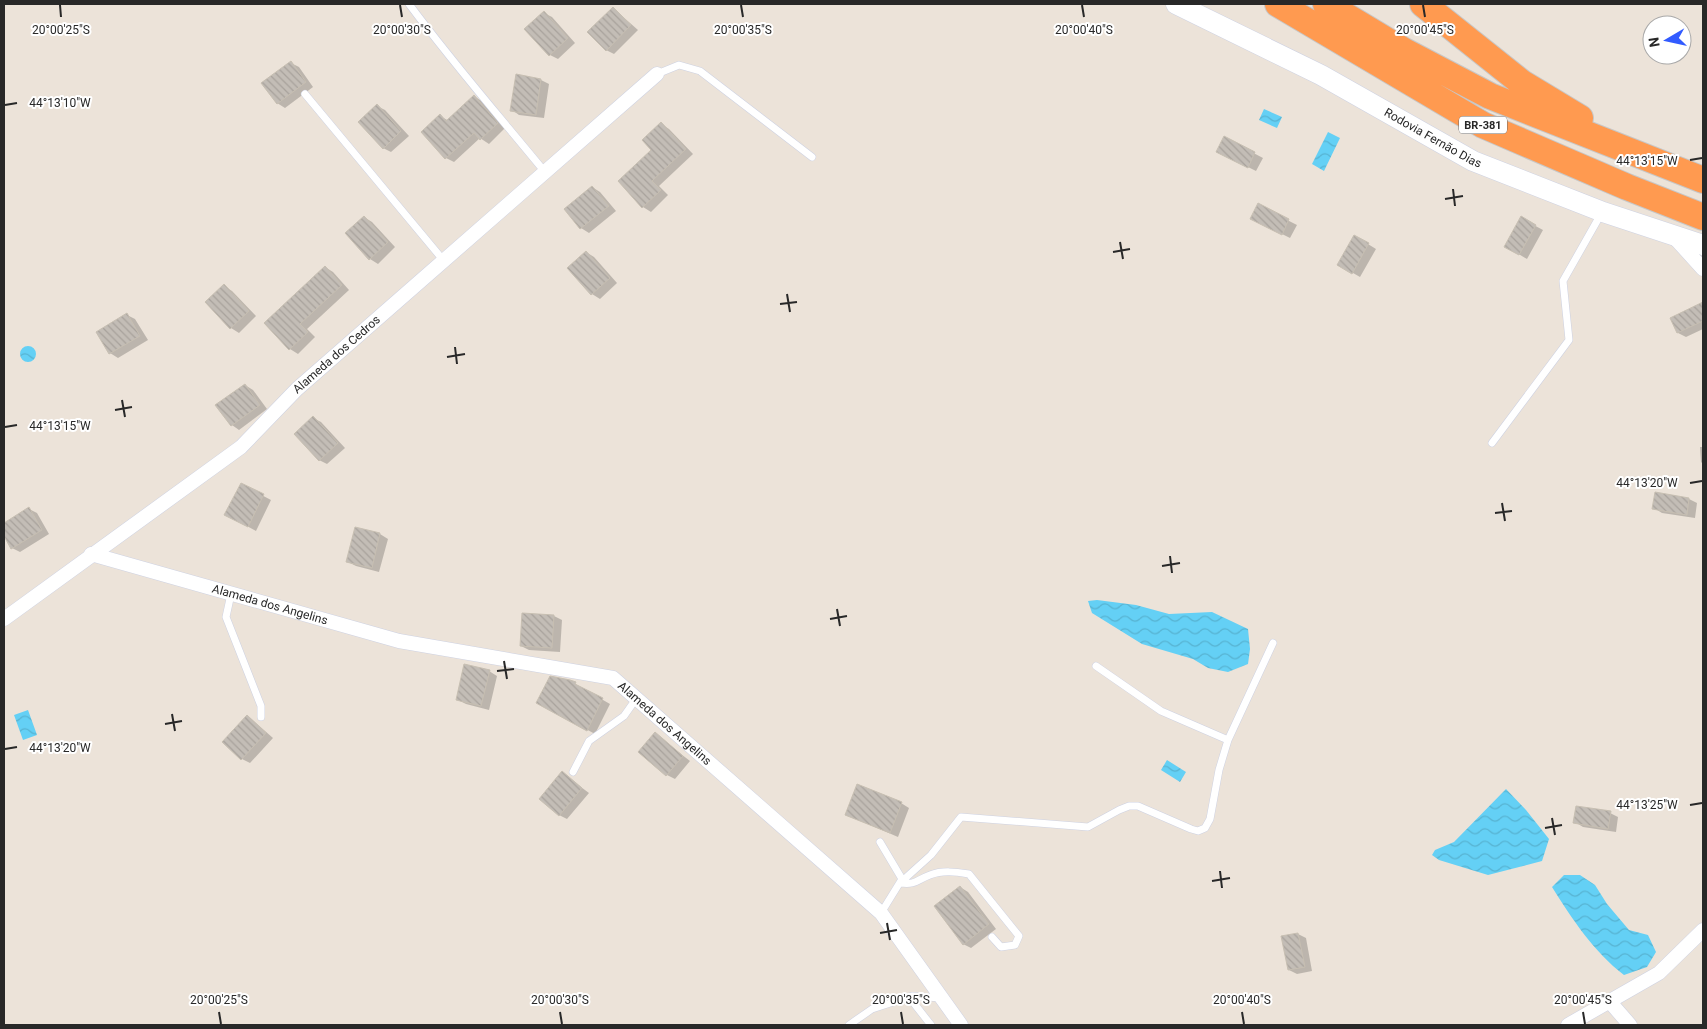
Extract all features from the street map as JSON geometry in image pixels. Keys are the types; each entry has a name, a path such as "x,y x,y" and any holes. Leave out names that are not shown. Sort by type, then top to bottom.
{"highway":[{"name":"BR-381","path":"1278,4 1484,125 1627,187 1703,217"},
{"name":"BR-381","path":"1326,4 1404,51 1490,96 1703,180"},
{"path":"1424,4 1522,83 1644,156"}],"main road":[{"name":"Rodovia Fernão Dias","path":"1176,4 1202,15 1321,75 1473,161 1603,212 1703,245"}],"street":[{"name":"Alameda dos Cedros","path":"4,619 91,554 241,447 297,389 657,74"},
{"path":"1670,233 1703,269"},
{"name":"Alameda dos Angelins","path":"91,554 399,641 613,678 881,913 961,1025"},
{"path":"1568,1025 1659,973 1703,930"},
{"path":"1610,1002 1630,1025"}],"lane":[{"path":"409,4 446,55 497,112 545,172"},
{"path":"657,74 679,66 700,71 812,158"},
{"path":"305,94 444,261"},
{"path":"1492,443 1569,340 1563,281 1603,212"},
{"path":"231,594 226,617 261,706 262,717"},
{"path":"881,913 900,884 931,855 961,817 1088,828 1119,810 1129,806 1138,806 1191,829 1205,828 1210,819 1218,770 1228,740 1272,643"},
{"path":"1096,666 1161,711 1228,740"},
{"path":"573,772 589,741 624,716 636,699"},
{"path":"880,842 902,880 900,884"},
{"path":"900,884 915,884 930,875 950,871 969,874 1019,936 1015,945 1001,947 992,937"},
{"path":"849,1025 872,1009 909,997 943,998"},
{"path":"909,997 931,1025"}],"water":[{"path":"1264,109 1282,117 1277,128 1259,120"},
{"path":"1328,132 1340,138 1324,171 1312,164"},
{"path":"28,346 34,348 36,354 34,360 28,362 22,360 20,354 22,348"},
{"path":"1097,600 1136,605 1169,614 1212,612 1248,629 1250,649 1248,664 1228,672 1208,668 1193,659 1142,644 1092,613 1088,601"},
{"path":"28,710 37,735 23,740 14,715"},
{"path":"1167,760 1186,772 1180,782 1161,770"},
{"path":"1506,789 1549,839 1542,861 1488,875 1439,860 1432,855 1435,850 1454,842"},
{"path":"1564,875 1580,875 1595,885 1607,904 1629,930 1648,935 1656,952 1647,967 1624,975 1593,945 1552,887"}],"building":[{"path":"613,7 631,25 606,51 587,32"},
{"path":"544,11 568,38 549,56 524,29"},
{"path":"291,61 306,82 277,104 261,83"},
{"path":"516,74 541,79 536,115 510,111"},
{"path":"474,95 498,123 480,140 474,133 445,159 421,132 440,114 446,121"},
{"path":"377,104 401,131 383,149 358,122"},
{"path":"661,122 686,149 652,181 661,190 642,208 618,181 651,150 642,140"},
{"path":"1224,136 1255,152 1248,168 1216,152"},
{"path":"592,186 609,206 580,229 564,209"},
{"path":"1258,203 1289,219 1282,235 1250,219"},
{"path":"364,216 388,242 369,260 345,233"},
{"path":"1521,216 1536,225 1519,255 1504,247"},
{"path":"1354,235 1369,243 1352,274 1337,265"},
{"path":"586,251 610,278 591,295 567,268"},
{"path":"325,266 342,285 300,324 308,332 289,350 264,323"},
{"path":"224,284 249,311 230,329 205,302"},
{"path":"1703,302 1703,321 1677,333 1670,318"},
{"path":"127,313 140,336 109,354 96,332"},
{"path":"245,384 260,405 231,426 215,405"},
{"path":"313,416 338,443 319,461 294,434"},
{"path":"241,483 264,494 248,527 224,515"},
{"path":"1655,492 1689,498 1687,515 1652,509"},
{"path":"29,507 42,530 11,549 4,536 4,523"},
{"path":"355,527 380,533 372,568 346,562"},
{"path":"522,613 554,615 552,648 520,646"},
{"path":"464,664 490,670 481,706 456,700"},
{"path":"550,676 576,682 575,684 603,698 587,731 536,703"},
{"path":"247,715 266,733 241,760 222,742"},
{"path":"655,732 683,756 666,776 638,752"},
{"path":"562,771 582,788 559,816 539,799"},
{"path":"857,784 902,802 890,833 845,815"},
{"path":"1576,806 1611,811 1608,829 1573,823"},
{"path":"960,886 989,924 963,945 934,906"},
{"path":"1298,933 1305,967 1288,970 1281,936"}]}
